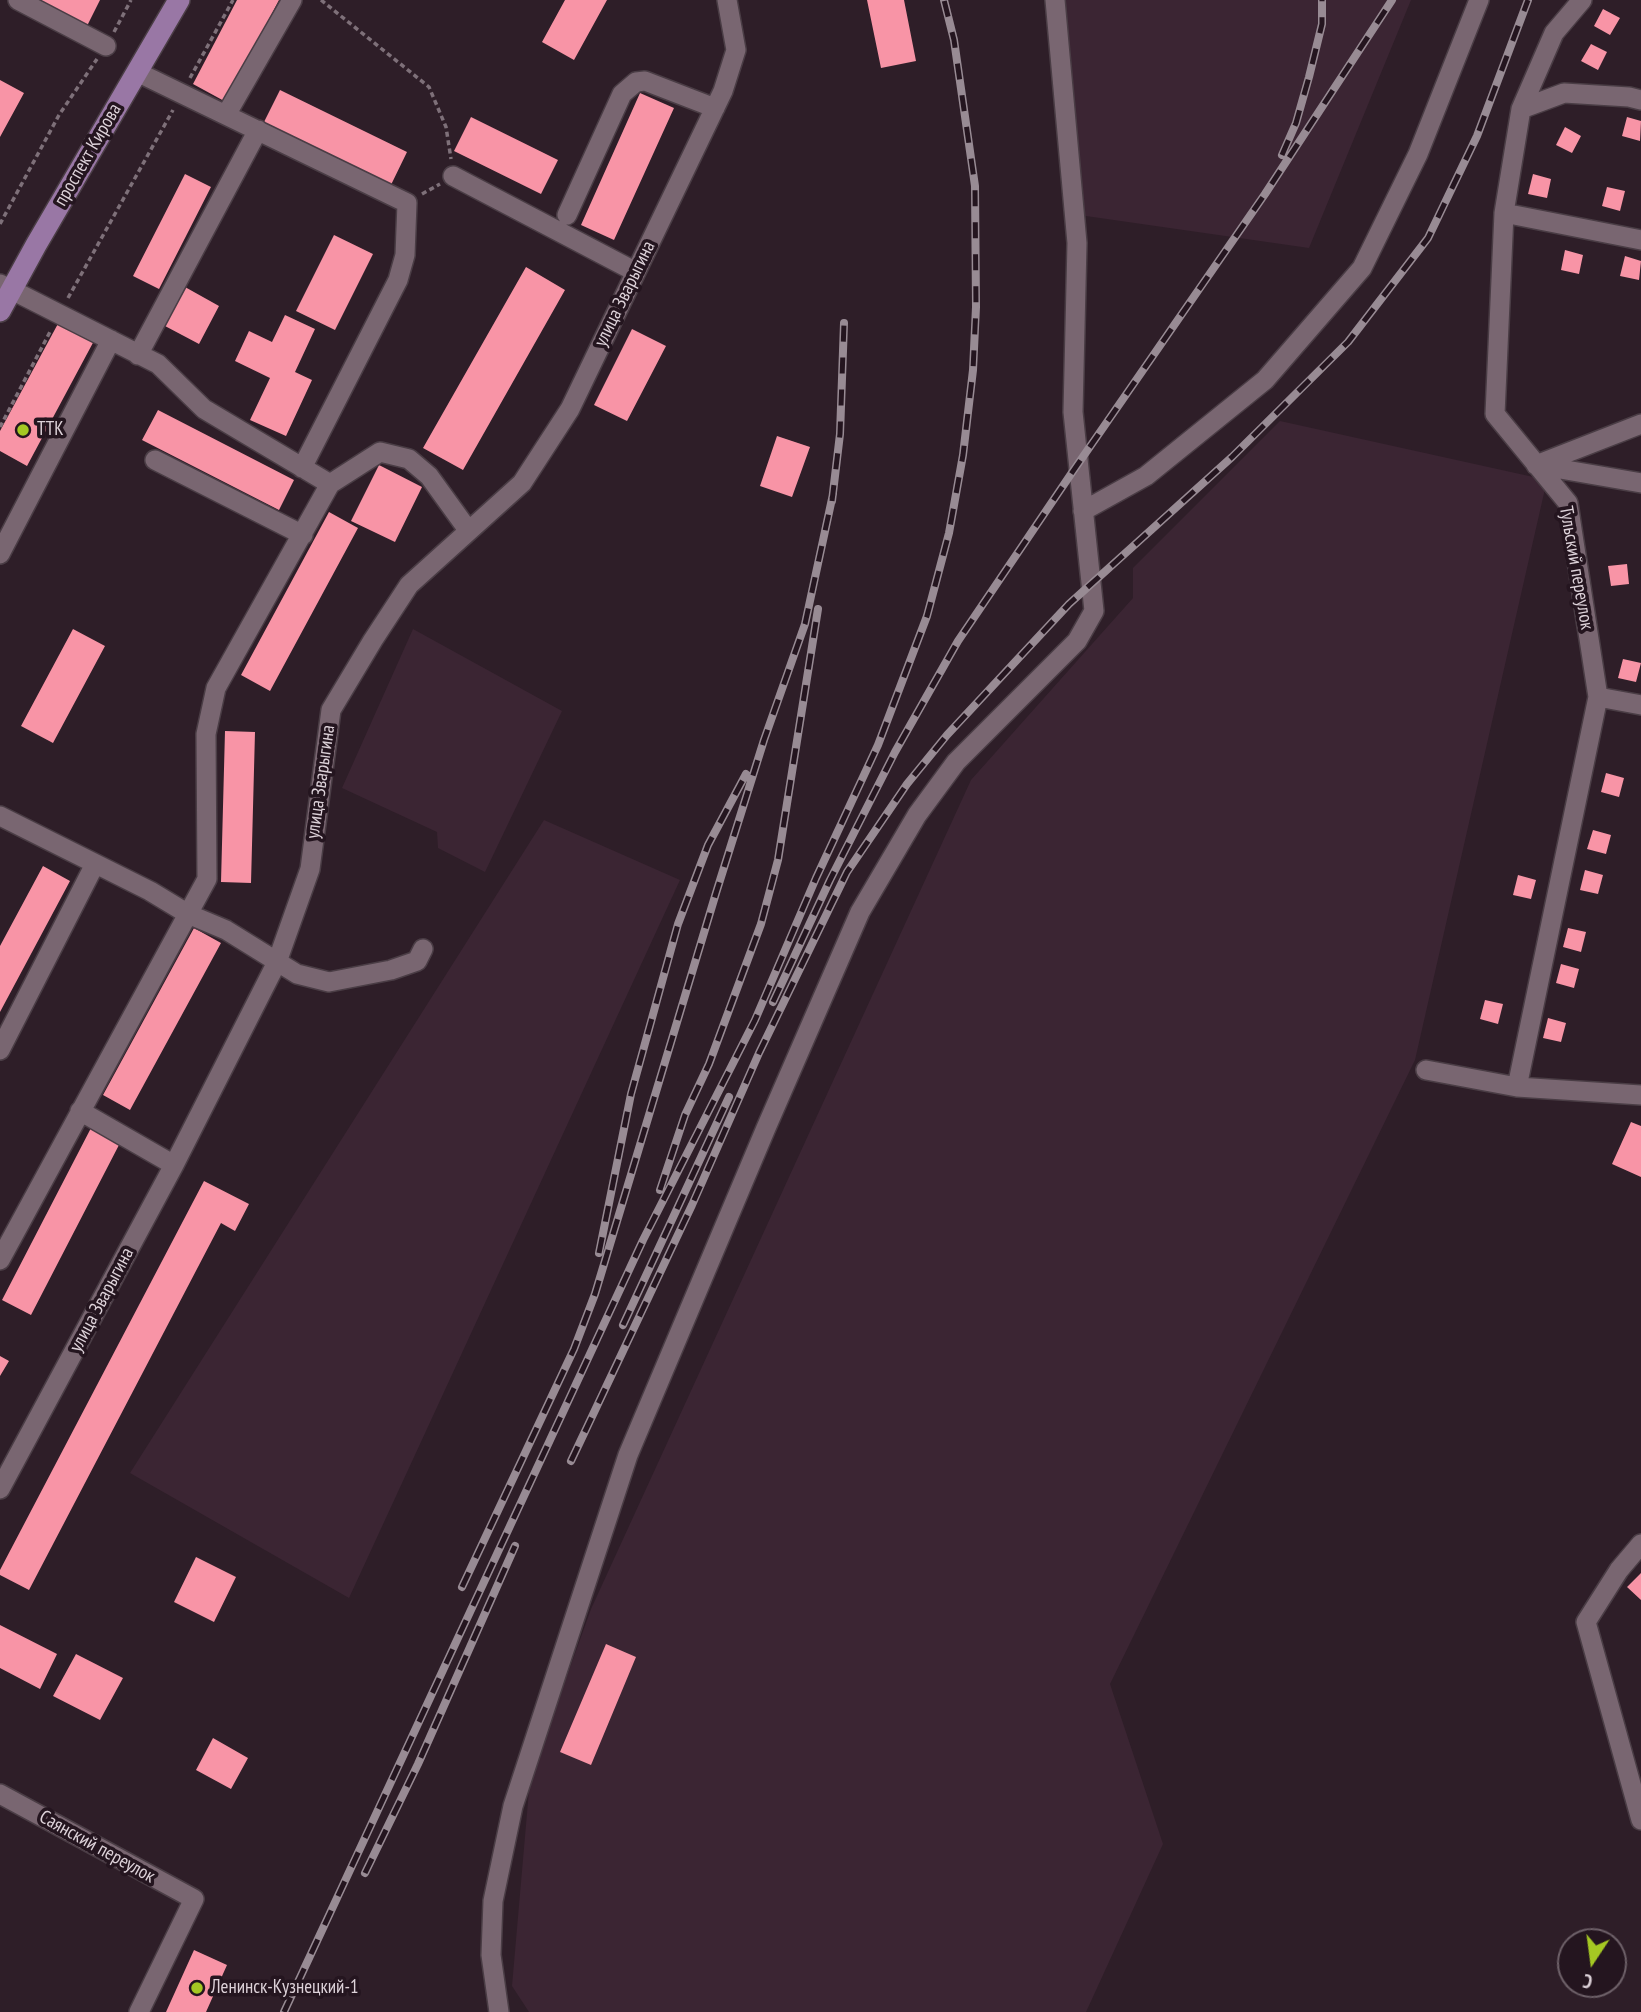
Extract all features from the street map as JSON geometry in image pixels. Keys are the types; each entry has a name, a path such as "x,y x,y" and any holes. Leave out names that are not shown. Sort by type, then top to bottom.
{"main road":[{"name":"проспект Кирова","path":"0,311 6,287 179,0"}],"street":[{"path":"18,0 106,46"},
{"path":"226,115 292,0"},
{"name":"улица Зварыгина","path":"0,1489 174,1165 277,962 310,869 331,710 409,584 522,483 570,409 723,91 736,50 727,0"},
{"path":"499,2012 491,1955 493,1902 513,1806 628,1455 760,1140 860,912 916,815 956,762 1077,641 1094,611 1073,412 1077,243 1055,0"},
{"path":"1083,511 1146,476 1265,380 1362,268 1418,154 1479,0"},
{"name":"Тульский переулок","path":"1517,1087 1598,697 1568,503 1495,414 1504,213 1521,110 1554,33 1582,0"},
{"path":"137,72 407,203 405,255 398,281 302,468"},
{"path":"566,215 622,94 636,82 645,81 715,108"},
{"path":"1521,110 1564,93 1641,100"},
{"path":"138,355 258,130"},
{"path":"453,176 636,272"},
{"path":"1504,213 1641,240"},
{"path":"6,287 158,364 204,409 330,484"},
{"path":"0,554 111,340"},
{"path":"1536,465 1641,424"},
{"path":"0,1260 207,879 206,734 216,688 330,484 380,452 409,459 429,476 468,530"},
{"path":"155,460 303,535"},
{"path":"1536,465 1641,483"},
{"path":"1598,697 1641,705"},
{"path":"0,816 150,891 188,914 226,930 297,974 329,982 391,970 417,961 423,949"},
{"path":"0,1050 95,864"},
{"path":"1426,1070 1517,1087 1641,1095"},
{"path":"80,1111 174,1165"},
{"path":"1641,1544 1619,1570 1587,1622 1641,1820"},
{"name":"Саянский переулок","path":"0,1794 194,1899 139,2012"}],"path":[{"path":"0,225 59,115 106,46 131,0"},
{"path":"0,427 233,0"},
{"path":"321,0 429,87 446,127 453,176 407,203"}],"shaded area":[{"path":"1060,0 1411,0 1309,248 1079,215"},
{"path":"1280,421 1547,480 1415,1060 1110,1684 1163,1844 1086,2012 529,2012 512,1986 530,1779 591,1609 971,780 1133,598 1133,568"},
{"path":"413,629 562,711 485,872 438,848 437,832 342,788"},
{"path":"544,820 680,880 349,1598 130,1473"}],"building":[{"path":"32,0 100,0 86,28"},
{"path":"237,0 279,0 226,102 193,84"},
{"path":"565,0 607,0 574,60 542,42"},
{"path":"867,0 904,0 916,61 881,68"},
{"path":"1603,9 1620,18 1610,35 1594,26"},
{"path":"1591,44 1607,52 1598,70 1581,61"},
{"path":"0,80 24,93 0,137"},
{"path":"280,90 407,152 389,189 262,126"},
{"path":"640,93 674,108 614,240 581,225"},
{"path":"471,117 558,160 541,194 454,151"},
{"path":"1627,117 1641,121 1640,141 1622,136"},
{"path":"1565,127 1581,136 1572,153 1556,145"},
{"path":"185,174 211,187 159,289 133,276"},
{"path":"1533,174 1551,179 1547,198 1528,194"},
{"path":"1607,187 1625,191 1620,211 1602,206"},
{"path":"334,235 373,254 335,330 296,311"},
{"path":"1565,250 1583,255 1579,274 1561,270"},
{"path":"1625,256 1641,261 1639,280 1620,276"},
{"path":"526,267 565,290 463,470 423,448"},
{"path":"185,287 219,306 199,344 165,326"},
{"path":"285,315 315,329 295,372 312,380 286,436 250,420 270,378 235,361 249,331 272,342"},
{"path":"60,320 95,339 27,466 0,451 0,431"},
{"path":"632,329 666,346 627,421 594,405"},
{"path":"158,410 294,480 279,510 142,440"},
{"path":"777,436 810,447 792,497 760,486"},
{"path":"379,465 422,487 395,542 351,521"},
{"path":"329,512 358,528 270,691 241,675"},
{"path":"1627,564 1629,584 1611,586 1608,566"},
{"path":"73,629 105,646 53,743 21,726"},
{"path":"1623,659 1641,663 1636,682 1618,678"},
{"path":"225,731 255,732 251,883 221,882"},
{"path":"1606,773 1624,778 1619,797 1601,792"},
{"path":"1593,830 1611,835 1606,854 1587,849"},
{"path":"43,866 70,881 0,1012 0,946"},
{"path":"1585,870 1603,875 1598,894 1580,890"},
{"path":"1518,875 1536,880 1531,899 1513,895"},
{"path":"194,928 221,943 130,1110 103,1095"},
{"path":"1568,928 1586,932 1581,952 1563,947"},
{"path":"1561,964 1579,969 1574,988 1556,983"},
{"path":"1485,1000 1503,1004 1498,1024 1480,1019"},
{"path":"1548,1018 1566,1023 1561,1042 1543,1038"},
{"path":"1631,1122 1641,1126 1641,1177 1612,1164"},
{"path":"91,1128 120,1143 31,1315 2,1300"},
{"path":"204,1181 249,1204 235,1231 221,1223 29,1590 0,1575 0,1570"},
{"path":"0,1356 9,1361 0,1376"},
{"path":"196,1557 236,1577 214,1622 174,1602"},
{"path":"1641,1573 1641,1600 1627,1587"},
{"path":"0,1625 57,1654 40,1689 0,1668"},
{"path":"606,1644 636,1657 591,1765 560,1752"},
{"path":"76,1654 123,1678 100,1720 53,1696"},
{"path":"213,1738 248,1758 231,1789 196,1770"},
{"name":"Ленинск-Кузнецкий-1","path":"194,1950 227,1965 206,2012 166,2012"}],"railway":[{"path":"284,2012 643,1240 755,1020 816,878 878,745 927,616 949,533 963,455 973,370 976,307 975,186 954,40 944,0"},
{"path":"1282,155 1296,123 1309,77 1322,24 1322,0"},
{"path":"773,1002 830,880 895,752 958,641 1265,194 1392,0"},
{"path":"571,1461 692,1205 759,1053 847,872 907,784 947,735 1069,604 1232,457 1348,342 1428,238 1477,136 1528,0"},
{"path":"832,501 840,434 844,323"},
{"path":"462,1587 574,1349 595,1294 716,893 764,740 805,624 833,494"},
{"path":"660,1190 685,1115 709,1064 761,924 778,860 818,609"},
{"path":"599,1253 631,1094 678,924 708,845 746,774"},
{"path":"623,1325 729,1097"},
{"path":"365,1873 418,1764 515,1546"}],"place":[{"name":"ТТК","path":"23,430"},
{"name":"Ленинск-Кузнецкий-1","path":"197,1988"}]}
